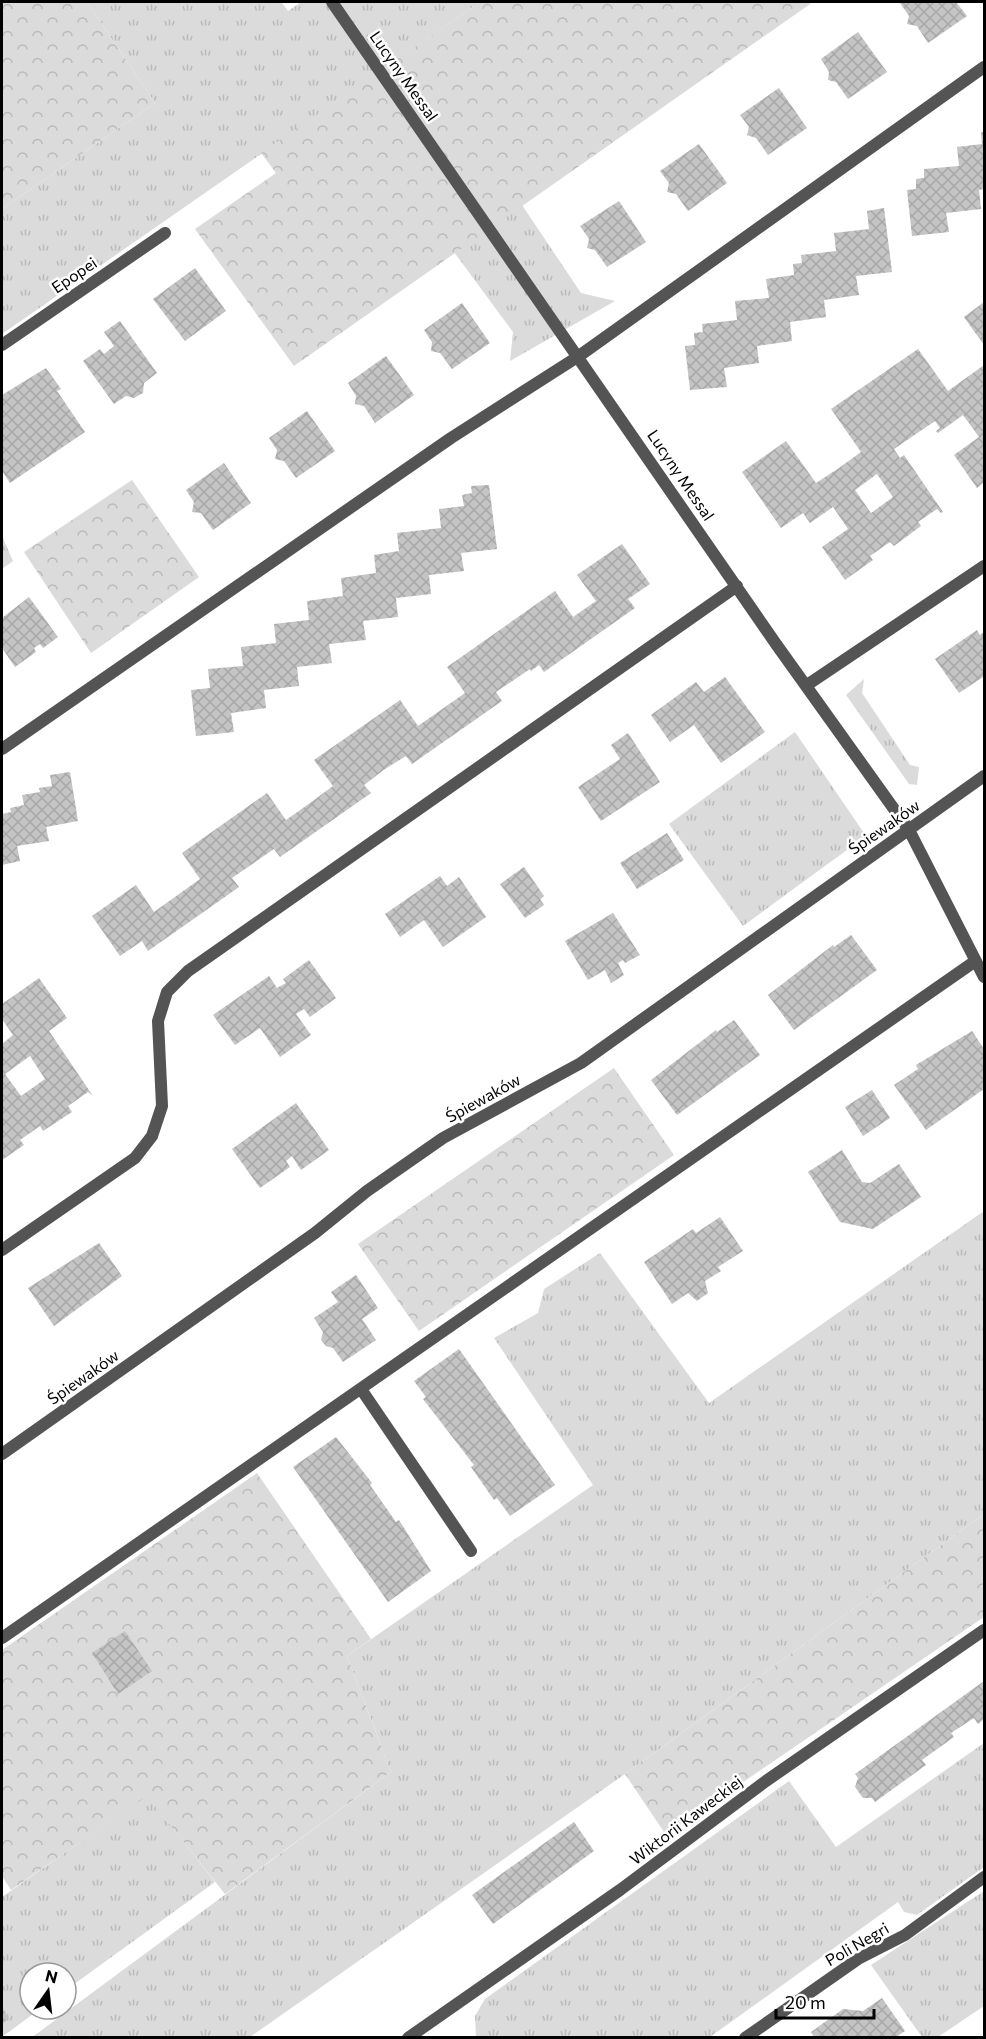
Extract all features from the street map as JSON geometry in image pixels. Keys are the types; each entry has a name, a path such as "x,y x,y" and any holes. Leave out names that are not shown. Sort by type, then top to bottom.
{"street":[{"name":"Lucyny Messal","path":"332,2 909,830 974,962 984,977"},
{"path":"2,749 451,438 579,356 984,67"},
{"name":"Epopei","path":"2,345 165,233"},
{"path":"807,685 984,566"},
{"path":"2,1250 135,1158 152,1136 162,1106 158,1021 167,992 188,971 737,586"},
{"name":"Śpiewaków","path":"2,1454 315,1233 367,1191 443,1138 581,1063 984,776"},
{"path":"2,1638 974,962"},
{"path":"361,1389 471,1551"},
{"name":"Wiktorii Kaweckiej","path":"408,2037 620,1890 766,1781 984,1630"},
{"name":"Poli Negri","path":"745,2037 858,1959 905,1935 984,1877"}],"green space":[{"path":"2,2 87,2 155,103 2,209"},
{"path":"87,2 281,2 288,11 301,2 480,2 2,334 2,209 155,103"},
{"path":"480,2 813,2 294,366 195,229 276,173 261,153"},
{"path":"522,205 581,293 615,301 510,361 513,332 454,252"},
{"path":"132,480 199,577 91,653 24,552"},
{"path":"2,536 13,561 2,569"},
{"path":"864,679 862,693 910,765 919,767 917,785 909,784 846,695"},
{"path":"795,732 866,836 743,926 669,824"},
{"path":"614,1068 674,1155 419,1331 358,1244"},
{"path":"984,1211 984,1514 625,1774 250,2037 31,2038 54,2021 78,2021 78,2003 391,1772 347,1656 593,1485 494,1338 538,1313 544,1289 600,1253 709,1403"},
{"path":"257,1473 371,1639 347,1656 391,1772 225,1894 147,1796 11,1890 2,1876 2,1650"},
{"path":"984,1514 984,1617 666,1835 625,1774"},
{"path":"984,1743 984,1867 917,1915 904,1912 898,1902 710,2037 476,2037 475,2016 485,1999 789,1781 836,1847"},
{"path":"147,1795 215,1882 78,1981 78,1961 18,1961 18,2021 24,2021 2,2037 2,1897"},
{"path":"984,1891 984,2006 938,2037 922,2037 871,1965"}],"building":[{"path":"956,2 967,16 928,43 917,26 907,24 909,16 900,3"},
{"path":"858,32 887,72 848,99 836,82 828,80 829,72 821,59"},
{"path":"779,88 807,128 768,155 756,138 747,135 749,127 740,115"},
{"path":"981,132 984,132 984,189 979,190 981,209 946,213 949,232 912,236 907,190 916,189 916,179 924,178 924,169 959,166 957,147 982,144"},
{"path":"699,144 727,183 688,211 676,194 667,192 669,183 660,171"},
{"path":"619,201 646,242 607,267 595,250 587,248 589,239 580,226"},
{"path":"884,208 892,272 856,276 859,295 824,300 826,317 790,322 792,341 757,346 759,363 724,368 727,387 690,390 685,346 695,345 694,333 703,332 702,324 737,320 735,301 769,298 766,279 794,275 793,264 802,263 801,255 836,251 834,233 869,229 867,211"},
{"path":"195,268 226,311 185,341 153,299"},
{"path":"984,302 984,345 964,317"},
{"path":"462,303 490,343 452,369 440,353 431,351 432,342 424,330"},
{"path":"120,321 157,373 144,383 143,393 134,398 126,396 114,404 83,361 100,349 104,354 114,346 104,332"},
{"path":"918,349 948,391 984,365 984,482 977,488 954,455 979,437 963,415 938,433 936,431 940,428 935,421 894,449 900,458 904,455 943,512 937,509 918,522 921,526 894,546 890,542 870,556 873,560 845,580 822,547 848,529 833,507 810,523 803,513 781,528 742,472 786,441 816,483 839,468 861,452 831,409","holes":["877,474 893,497 871,513 855,490"]},
{"path":"386,356 414,395 375,423 364,406 355,404 356,396 348,383"},
{"path":"46,368 61,389 57,391 85,432 10,483 2,471 2,395"},
{"path":"307,411 335,451 296,478 284,461 275,459 277,450 269,438"},
{"path":"224,463 251,503 213,530 201,513 192,512 194,502 186,490"},
{"path":"489,485 497,549 461,553 464,571 429,575 431,594 396,598 398,617 363,621 366,640 329,644 332,663 297,667 299,686 264,690 266,708 231,713 234,732 196,736 191,690 210,688 208,669 243,666 241,647 276,643 274,624 309,620 307,601 343,596 341,578 376,573 374,555 399,551 397,533 441,528 439,509 464,506 462,495 472,493 471,486"},
{"path":"622,544 650,584 628,599 635,608 544,672 539,665 496,692 502,701 412,764 406,756 385,769 364,785 371,793 280,857 274,849 232,878 239,887 148,951 142,941 120,956 92,916 136,885 154,912 200,879 182,853 267,793 286,820 333,786 314,760 400,700 418,726 465,693 447,667 555,591 573,617 596,601 577,575"},
{"path":"29,597 58,637 43,648 40,644 34,648 36,652 15,667 2,648 2,618"},
{"path":"977,630 980,635 984,632 984,679 983,677 959,693 935,659"},
{"path":"725,677 765,732 721,763 694,725 670,742 651,715 696,682 704,692"},
{"path":"628,733 660,782 601,821 578,787 620,759 611,745"},
{"path":"70,772 78,821 46,827 49,841 17,846 20,861 2,865 2,814 11,812 10,808 24,805 22,795 40,792 39,788 52,786 50,775"},
{"path":"667,833 684,860 637,889 620,863"},
{"path":"524,867 544,896 540,899 544,905 525,918 500,884"},
{"path":"440,876 447,886 459,877 486,917 443,947 424,920 400,937 385,914"},
{"path":"613,913 640,955 625,963 623,960 618,963 624,975 611,983 605,970 588,980 565,941"},
{"path":"851,935 877,970 794,1030 768,995 833,945 834,947"},
{"path":"309,960 336,998 310,1017 304,1009 296,1014 311,1035 280,1057 260,1028 235,1045 213,1015 269,976 277,988 286,983 283,979"},
{"path":"39,978 67,1018 49,1031 93,1096 88,1092 68,1106 72,1112 43,1131 40,1126 20,1140 24,1145 2,1160 2,1044 13,1035 2,1019 2,1004","holes":["30,1056 45,1079 21,1096 5,1074"]},
{"path":"734,1020 760,1055 677,1115 651,1080 716,1030 717,1032"},
{"path":"972,1031 984,1049 984,1089 926,1130 894,1085 918,1069 916,1065"},
{"path":"872,1090 890,1118 863,1136 845,1107"},
{"path":"296,1103 329,1150 301,1170 292,1156 286,1161 290,1167 260,1188 232,1149"},
{"path":"842,1150 862,1182 870,1183 899,1164 921,1197 873,1229 840,1222 808,1172"},
{"path":"720,1217 743,1251 718,1267 721,1271 705,1281 708,1293 697,1301 688,1293 672,1304 644,1262 693,1229 696,1233"},
{"path":"99,1243 122,1276 54,1326 28,1288"},
{"path":"356,1275 378,1308 362,1319 376,1340 343,1362 333,1348 326,1346 321,1340 323,1332 314,1318 338,1302 331,1292"},
{"path":"459,1349 555,1485 510,1516 497,1498 494,1500 471,1467 474,1465 423,1399 426,1397 414,1381"},
{"path":"336,1437 372,1483 370,1485 396,1522 399,1520 431,1571 388,1602 293,1467"},
{"path":"125,1631 152,1671 118,1694 92,1653"},
{"path":"984,1681 984,1719 978,1724 974,1718 951,1733 954,1737 922,1760 926,1765 875,1802 872,1798 863,1798 855,1787 858,1778 855,1774"},
{"path":"574,1822 594,1851 493,1924 472,1895"},
{"path":"882,1998 905,2031 896,2037 814,2037 811,2032 843,2009 863,2011"},
{"path":"2,2007 9,2018 2,2024"}]}
